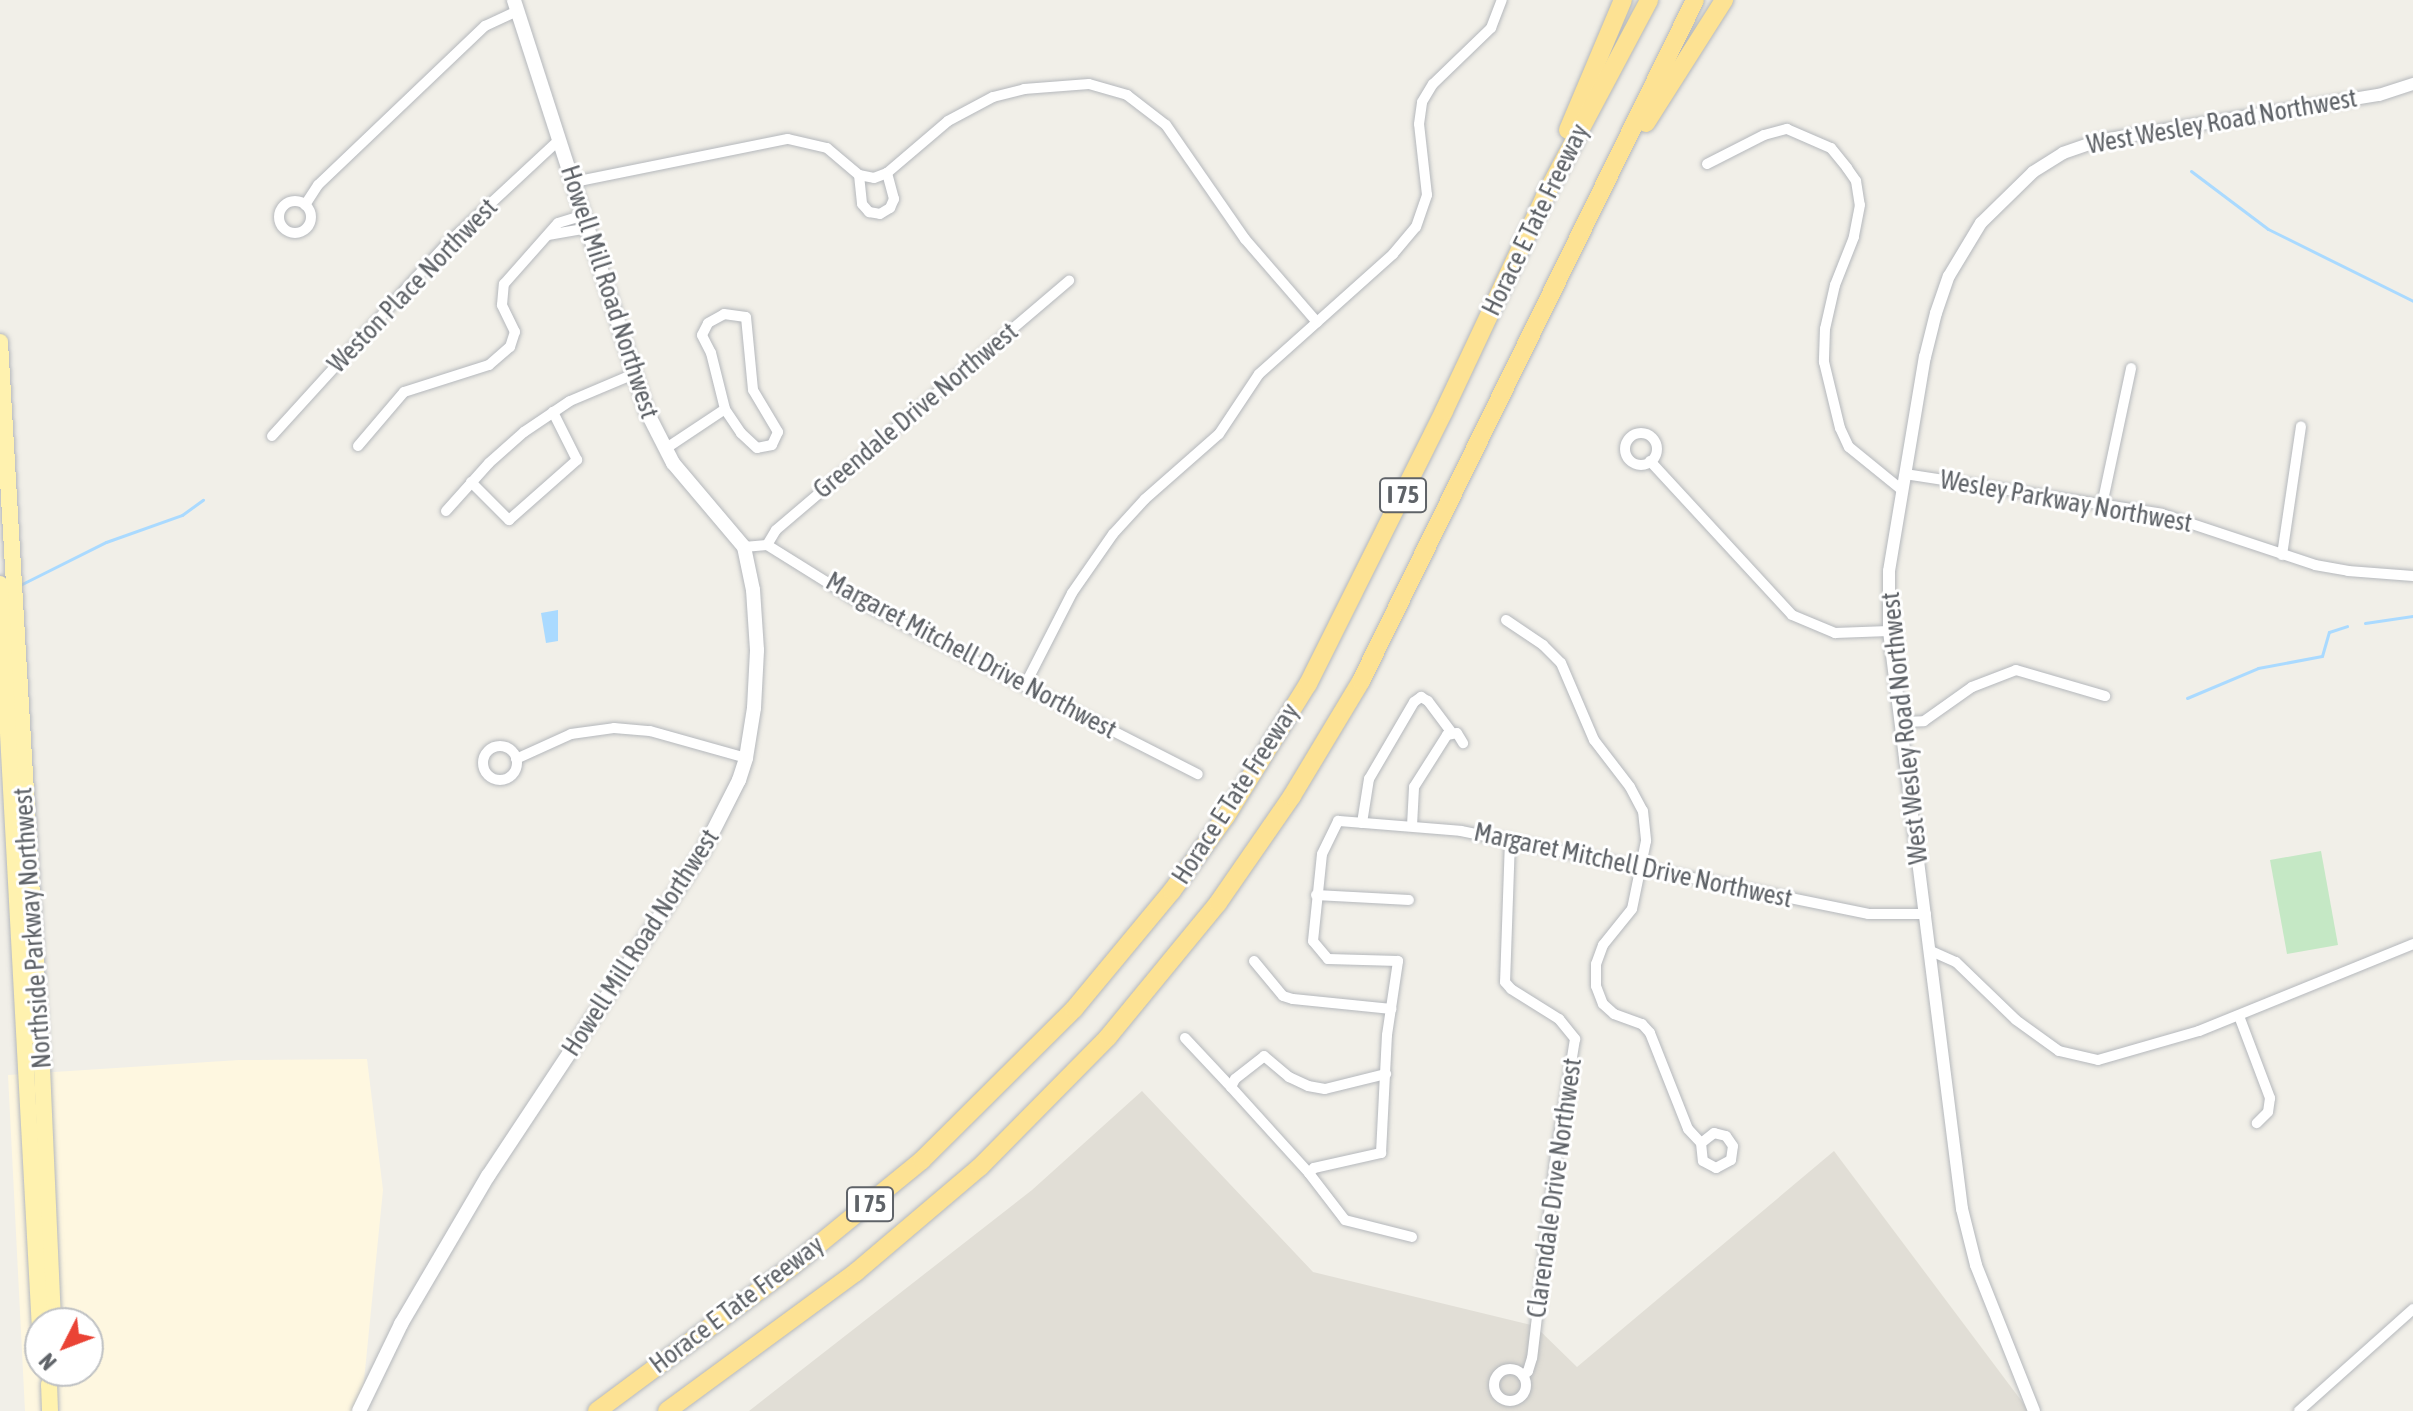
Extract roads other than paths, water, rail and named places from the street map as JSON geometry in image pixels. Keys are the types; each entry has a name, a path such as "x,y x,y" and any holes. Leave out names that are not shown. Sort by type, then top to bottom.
{"highway":[{"path":"1545,196 1623,0"},
{"name":"Horace E Tate Freeway","path":"597,1411 791,1267 922,1160 1064,1020 1172,891 1226,816 1308,684 1444,411 1545,196 1649,0"},
{"name":"Horace E Tate Freeway","path":"667,1411 856,1272 980,1167 1108,1037 1218,903 1299,786 1361,681 1695,0"},
{"path":"1615,168 1724,0"}],"main road":[{"name":"Howell Mill Road Northwest","path":"359,1411 401,1324 488,1176 686,881 720,821 746,758 757,650 753,590 744,547 682,474 665,449 634,374 516,6"},
{"name":"Northside Parkway Northwest","path":"0,342 4,584 14,854 39,1307"},
{"name":"Northside Parkway Northwest","path":"14,854 42,1068 52,1307"},
{"path":"49,1387 50,1411"}],"street":[{"path":"1025,685 1072,593 1100,550 1145,499 1219,434 1259,374 1393,254 1416,227 1427,195 1420,111 1433,84 1491,28 1502,0"},
{"path":"305,205 318,185 485,26 516,6"},
{"path":"574,182 788,139 827,148 859,175 874,178 887,173 948,121 993,97 1067,83 1114,89 1142,103 1166,125 1245,239 1317,322"},
{"name":"West Wesley Road Northwest","path":"2034,1411 1969,1241 1889,631 1889,571 1925,357 1949,276 1981,223 2033,172 2063,153 2097,141 2379,95 2413,84"},
{"path":"1707,164 1764,135 1787,129 1831,148 1856,181 1860,205 1854,237 1835,285 1825,329 1824,362 1840,428 1849,447 1902,490"},
{"name":"Weston Place Northwest","path":"272,436 446,245 559,140"},
{"path":"859,175 862,204 869,212 880,214 890,208 894,199 887,173"},
{"path":"358,446 404,392 489,365 510,347 515,332 502,305 504,284 548,235 587,221"},
{"name":"Greendale Drive Northwest","path":"767,545 776,530 1069,281"},
{"path":"724,314 746,317 753,390 778,432 772,445 757,448 741,433 725,409 711,353 702,335 708,323 724,314"},
{"path":"2102,505 2131,368"},
{"path":"446,511 471,482 524,432 570,401 634,374"},
{"path":"665,449 725,409"},
{"path":"471,482 509,520 577,460 553,412"},
{"path":"2282,555 2301,426"},
{"path":"1650,461 1792,615 1835,633 1889,631"},
{"name":"Wesley Parkway Northwest","path":"1905,474 2162,514 2200,524 2282,555 2348,571 2413,576"},
{"path":"744,547 767,545"},
{"name":"Margaret Mitchell Drive Northwest","path":"767,545 852,598 1198,774"},
{"path":"1506,620 1543,645 1561,663 1594,740 1637,797 1647,831 1632,909 1603,945 1596,964 1596,986 1603,1004 1614,1014 1642,1024 1650,1033 1688,1129 1701,1143"},
{"path":"1901,722 1924,721 1972,687 2016,670 2105,696"},
{"path":"1362,823 1369,779 1414,702 1421,697 1428,701 1463,743"},
{"path":"516,759 571,734 614,728 650,731 746,758"},
{"path":"1412,826 1414,787 1451,732"},
{"name":"Margaret Mitchell Drive Northwest","path":"1316,895 1322,854 1338,821 1412,826 1510,840 1868,914 1926,914"},
{"name":"Clarendale Drive Northwest","path":"1510,840 1505,982 1559,1019 1575,1039 1556,1155 1532,1358 1523,1376"},
{"path":"1309,1173 1314,1168 1381,1153 1391,1009 1398,961 1328,959 1313,941 1316,895 1409,900"},
{"path":"1931,951 1956,962 2036,1036 2059,1051 2078,1058 2119,1057 2239,1016 2413,944"},
{"path":"1254,961 1283,996 1391,1009"},
{"path":"2239,1016 2270,1098 2268,1112 2257,1123"},
{"path":"1185,1038 1309,1173 1345,1220 1412,1237"},
{"path":"1231,1087 1235,1079 1264,1056 1289,1077 1308,1086 1325,1089 1386,1074"},
{"path":"2299,1411 2413,1309"}],"water":[{"path":"558,610 558,641 546,643 541,613"}],"waterway":[{"path":"2191,171 2268,229 2413,301"},
{"path":"18,586 106,542 182,515 203,500"},
{"path":"2365,623 2413,616"},
{"path":"2187,698 2258,668 2322,656 2329,632 2347,626"}]}
